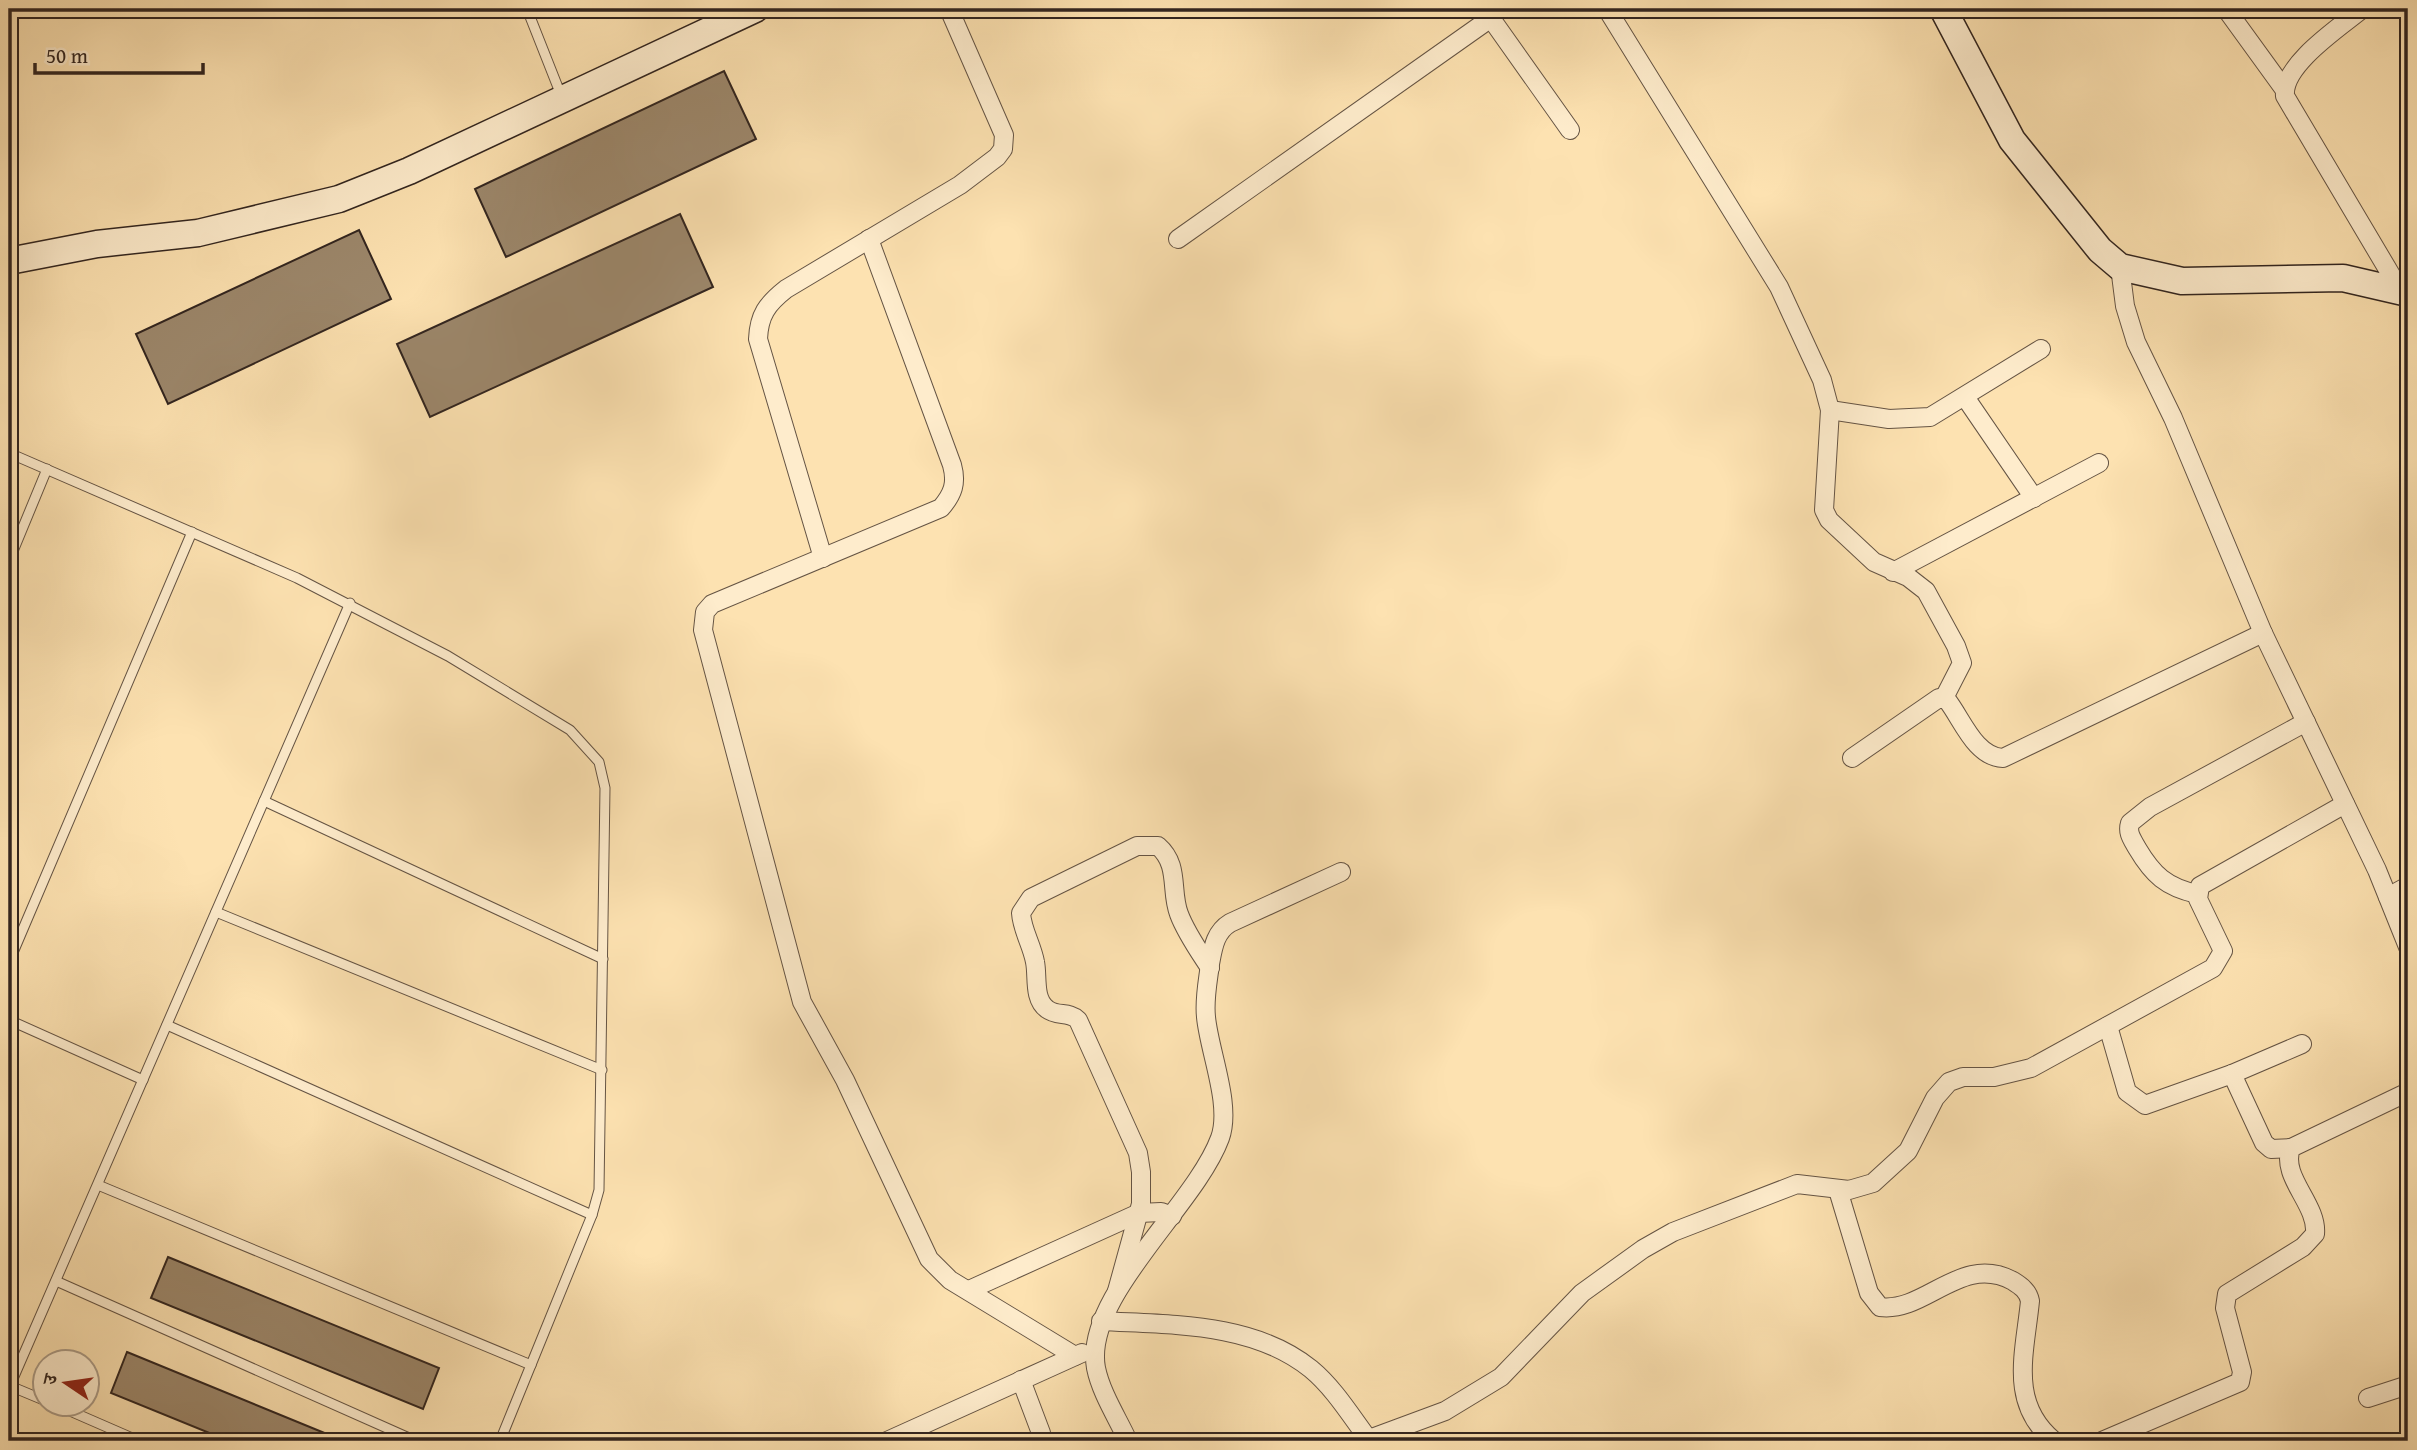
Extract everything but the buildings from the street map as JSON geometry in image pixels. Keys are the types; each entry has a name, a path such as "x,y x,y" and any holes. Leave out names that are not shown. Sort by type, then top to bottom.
{"street":[{"path":"9,261 97,244 198,233 339,199 410,170 755,9"},
{"path":"823,558 758,339 758,322 765,307 786,289 960,185 997,157 1003,149 1004,135 949,9"},
{"path":"1607,9 1779,287 1822,380 1830,410 1824,510 1829,520 1863,553 1893,572 1918,583 1926,591 1961,655 1962,663 1956,679 1944,698"},
{"path":"1942,9 2012,140 2100,250 2120,267 2182,281 2343,278 2404,291"},
{"path":"2226,9 2284,89 2291,111 2404,291"},
{"path":"2284,89 2291,74 2307,54 2362,9"},
{"path":"1178,239 1487,13 1570,130"},
{"path":"869,239 952,465 954,488 941,508 712,604 703,620 704,630 802,1002 845,1080 929,1259 950,1280 1075,1356"},
{"path":"2120,267 2125,306 2136,342 2173,418 2263,633 2388,897 2408,947"},
{"path":"1830,410 1889,419 1930,417 2041,349"},
{"path":"1965,397 2034,498"},
{"path":"1893,572 2099,463"},
{"path":"1944,698 1982,750 1994,758 2003,758 2263,633"},
{"path":"1852,758 1935,699 1944,698"},
{"path":"2197,894 2175,888 2157,877 2130,836 2130,823 2150,807 2306,722"},
{"path":"2197,894 2204,881 2345,804"},
{"path":"1117,1291 1139,1213 1141,1181 1138,1153 1078,1020 1073,1015 1048,1010 1043,1005 1035,982 1034,959 1021,913 1031,898 1137,846 1151,844 1164,851 1175,877 1174,898 1180,918 1210,968"},
{"path":"1129,1441 1096,1369 1095,1346 1101,1321 1117,1291 1172,1216 1207,1163 1220,1136 1223,1121 1205,1015 1216,937 1224,926 1341,872"},
{"path":"2388,897 2408,886"},
{"path":"1101,1321 1206,1327 1241,1335 1279,1351 1312,1370 1366,1441 1444,1411 1501,1377 1582,1293 1643,1249 1673,1232 1797,1184 1806,1182 1838,1190 1862,1188 1873,1183 1908,1151 1935,1098 1949,1082 1963,1077 1994,1077 2031,1068 2218,964 2223,951 2197,894"},
{"path":"2108,1026 2127,1092 2138,1102 2153,1104 2302,1044"},
{"path":"2232,1074 2264,1143 2271,1149 2291,1148 2408,1091"},
{"path":"2102,1441 2240,1382 2242,1372 2225,1308 2227,1294 2303,1247 2315,1234 2314,1218 2290,1167 2288,1156 2291,1148"},
{"path":"1838,1190 1869,1293 1880,1307 1896,1306 1978,1273 1999,1275 2024,1289 2030,1301 2022,1391 2037,1424 2047,1438"},
{"path":"969,1290 1139,1213 1161,1212 1172,1216"},
{"path":"887,1441 1095,1346"},
{"path":"1021,1380 1041,1433 1041,1441"},
{"path":"2368,1398 2408,1385"}],"lane":[{"path":"527,9 562,97"},
{"path":"9,453 350,603 448,656 570,730 599,762 605,788 599,1190 592,1215 500,1441"},
{"path":"9,561 47,469"},
{"path":"9,962 192,532"},
{"path":"32,1396 9,1387 350,603"},
{"path":"264,801 603,959"},
{"path":"216,912 602,1070"},
{"path":"9,1020 143,1080"},
{"path":"167,1025 592,1215"},
{"path":"98,1185 531,1365"},
{"path":"56,1281 416,1441"},
{"path":"85,1418 139,1441"}]}
